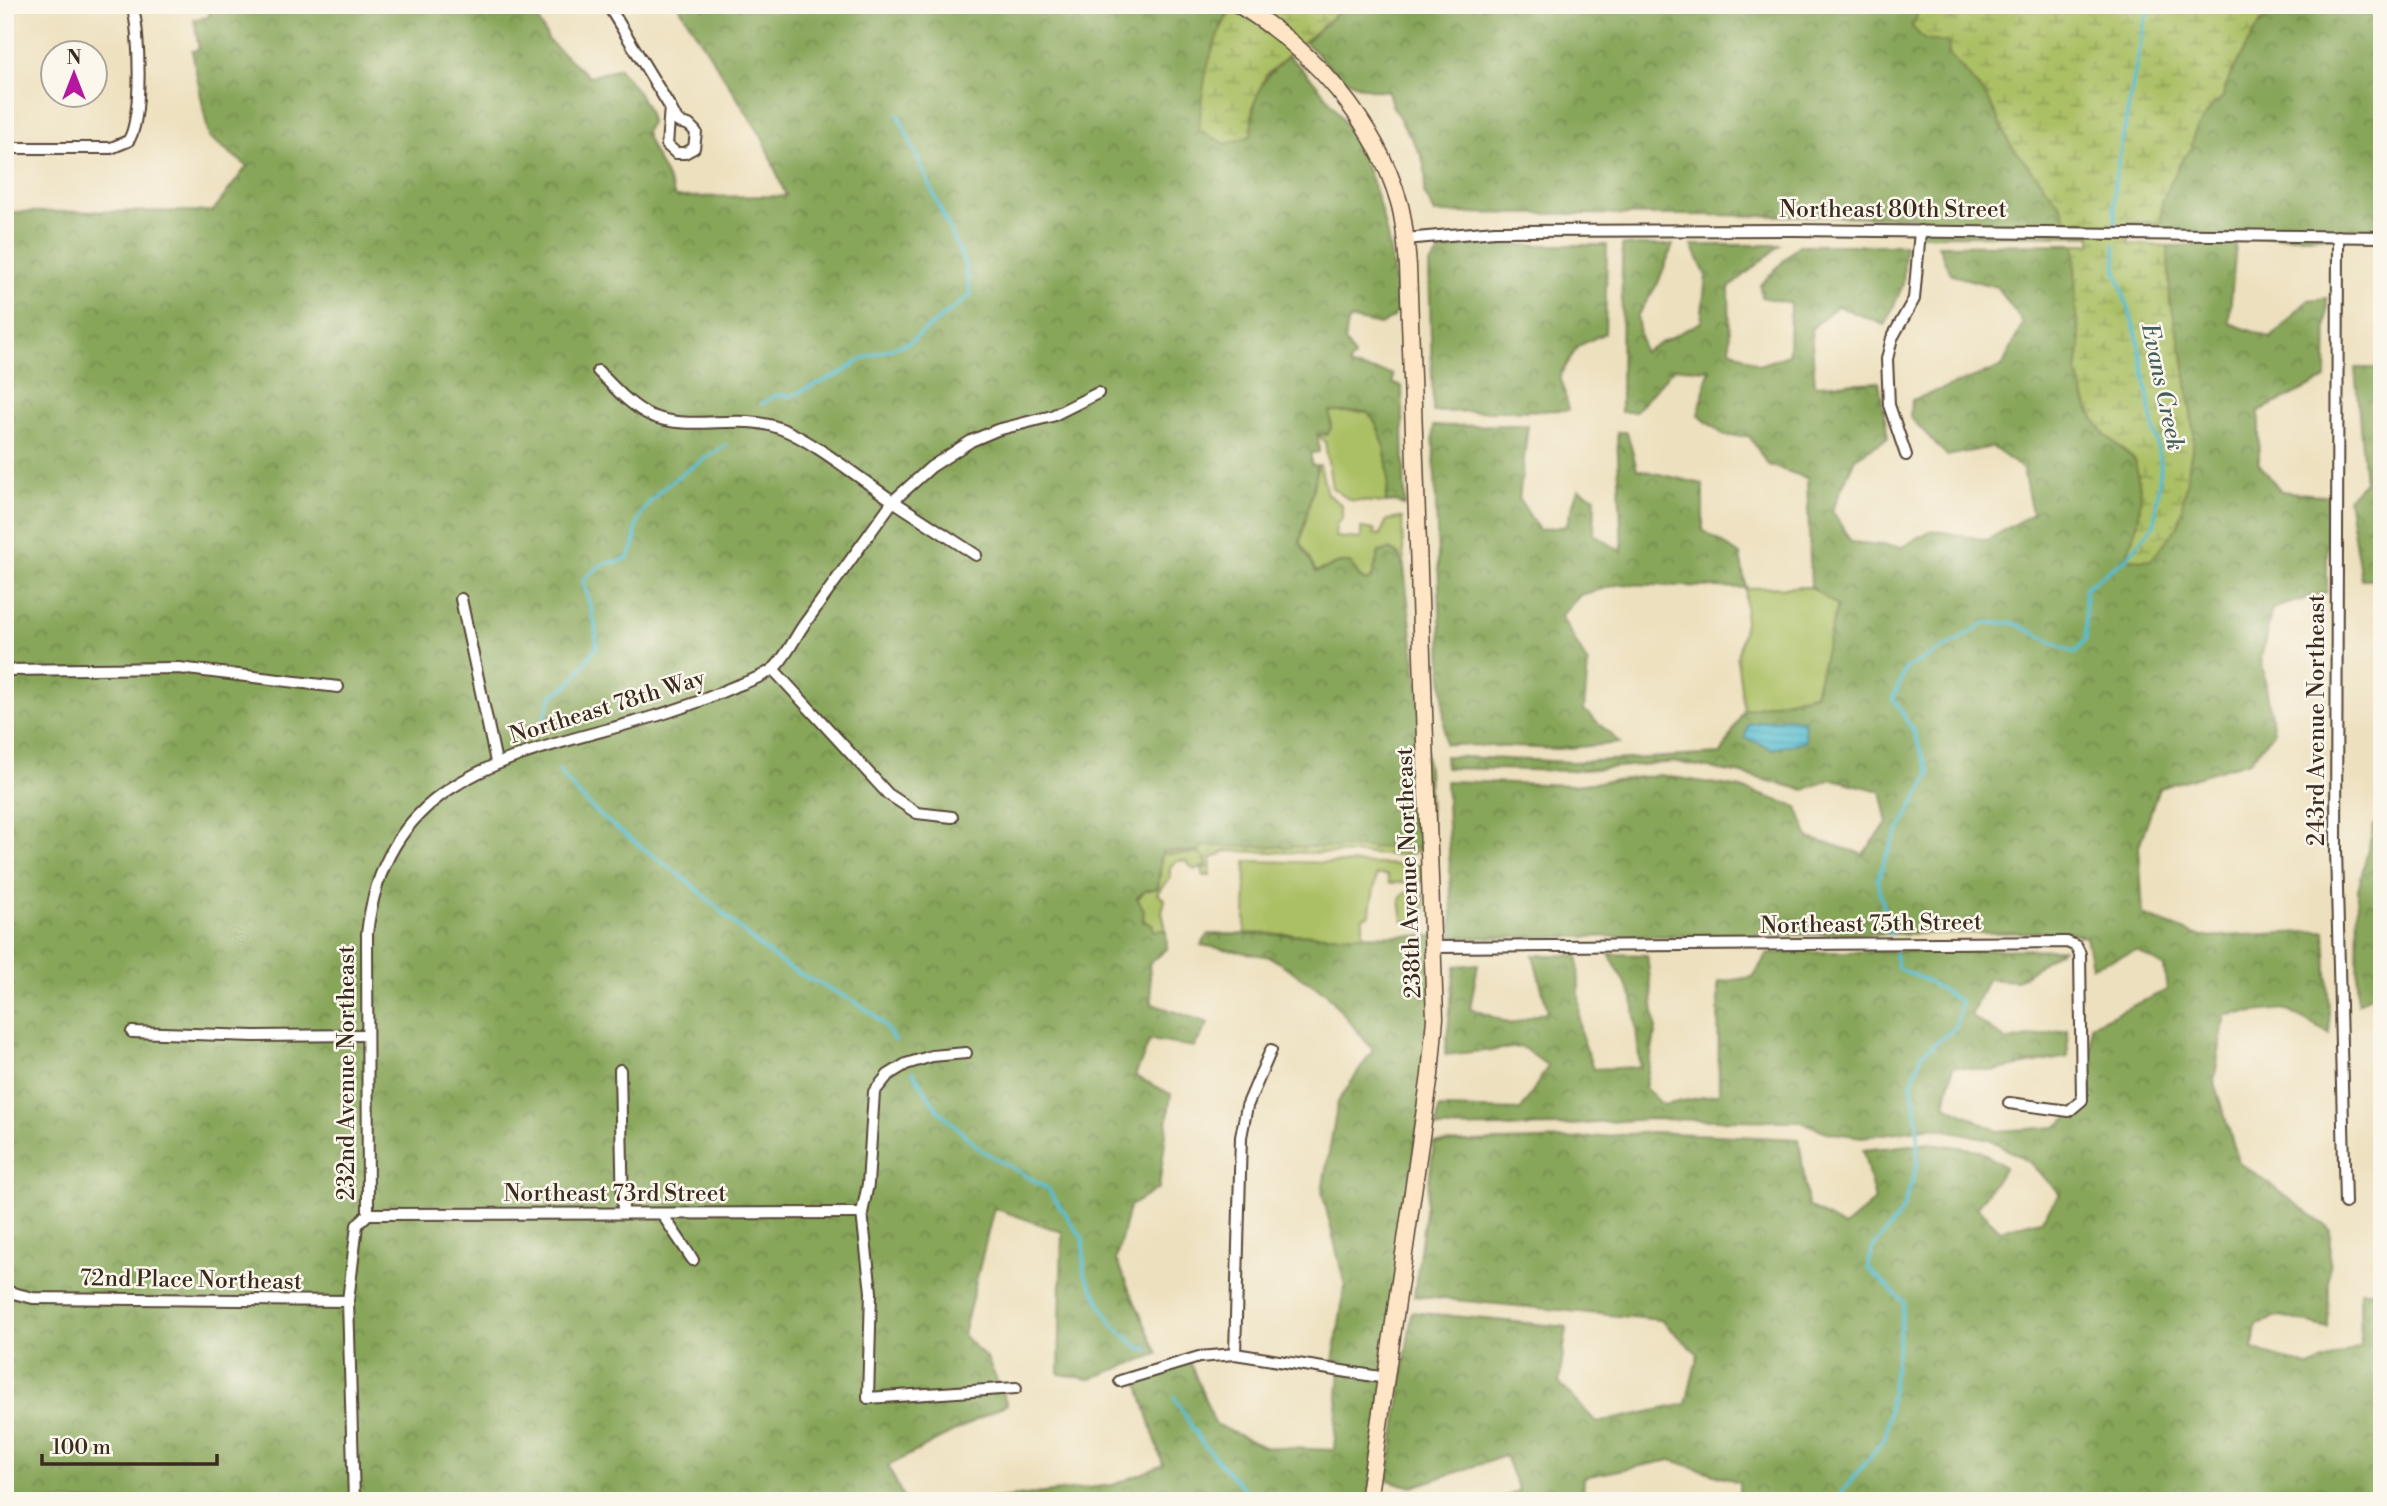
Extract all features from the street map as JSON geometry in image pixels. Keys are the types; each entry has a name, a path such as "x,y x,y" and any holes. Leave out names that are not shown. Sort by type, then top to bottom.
{"street":[{"path":"5,148 111,148 125,144 132,136 137,118 132,5"},
{"path":"608,5 670,107"},
{"name":"238th Avenue Northeast","path":"1239,5 1293,43 1332,83 1358,118 1381,158 1396,195 1405,240 1435,1018 1430,1075 1368,1501"},
{"path":"2382,182 2382,189"},
{"name":"Northeast 80th Street","path":"1405,240 1495,231 1920,231 2382,237"},
{"path":"1906,455 1889,405 1887,359 1892,338 1914,299 1920,231"},
{"name":"243rd Avenue Northeast","path":"2338,236 2336,849 2345,1203"},
{"path":"598,371 630,402 649,415 668,421 747,421 779,428 975,555"},
{"path":"952,817 918,813 888,794 773,669 892,501 931,467 971,441 997,430 1052,416 1098,393"},
{"path":"461,598 496,762"},
{"path":"5,670 179,668 338,687"},
{"name":"Northeast 78th Way","path":"367,934 369,913 383,868 412,822 439,794 496,762 681,709 773,669"},
{"name":"232nd Avenue Northeast","path":"354,1501 348,1301 357,1225 368,1214 367,934"},
{"name":"Northeast 75th Street","path":"1434,947 2067,942 2076,946 2080,954 2082,1100 2069,1111 2009,1103"},
{"path":"132,1032 213,1036 367,1035"},
{"path":"1236,1354 1241,1136 1247,1106 1272,1050"},
{"path":"966,1053 923,1058 906,1064 879,1084 872,1102 868,1184 862,1213 871,1292 868,1393 1016,1388"},
{"path":"620,1070 623,1213"},
{"name":"Northeast 73rd Street","path":"368,1214 862,1213"},
{"path":"662,1214 693,1261"},
{"name":"72nd Place Northeast","path":"5,1292 33,1298 348,1301"},
{"path":"1120,1381 1199,1357 1236,1354 1386,1378"}],"green space":[{"path":"210,5 531,5 549,41 589,77 619,68 634,87 643,100 651,123 645,132 675,197 786,196 762,137 678,5 1219,5 1230,11 1221,25 1251,136 1253,110 1259,91 1269,74 1288,56 1336,109 1354,139 1379,203 1394,272 1398,307 1394,317 1380,325 1352,319 1348,322 1345,341 1354,357 1349,364 1351,367 1393,374 1393,384 1402,386 1405,506 1396,502 1385,503 1388,481 1386,455 1374,420 1367,412 1330,412 1331,428 1327,435 1318,434 1319,452 1311,453 1311,465 1317,465 1317,472 1300,542 1316,572 1340,563 1351,563 1360,578 1366,581 1372,578 1379,552 1390,549 1398,554 1404,568 1428,770 1431,847 1373,850 1202,846 1200,852 1162,851 1158,888 1145,891 1137,898 1144,910 1143,921 1153,925 1153,931 1166,930 1167,949 1149,964 1152,1004 1209,1023 1194,1047 1150,1040 1135,1076 1171,1094 1159,1188 1129,1207 1116,1260 1158,1354 1089,1379 1059,1374 1062,1232 994,1208 963,1335 988,1360 1007,1404 888,1466 905,1501 5,1501 5,212 213,211 247,166 209,137 192,51 199,49 194,19 209,17"},
{"path":"1235,5 1346,5 1266,75 1253,106 1251,136 1226,144 1199,131 1208,65 1218,34"},
{"path":"1346,5 2382,5 2382,237 1917,235 1917,217 1435,213 1424,193 1426,176 1422,157 1392,105 1388,91 1373,90 1350,82 1332,69 1305,42"},
{"path":"1927,5 2273,5 2236,64 2223,97 2213,105 2194,133 2192,148 2180,163 2162,201 2161,222 2128,222 2129,244 2168,246 2170,303 2183,354 2194,437 2179,524 2151,560 2126,559 2139,518 2141,493 2135,460 2105,435 2089,410 2077,373 2081,343 2076,315 2075,244 2091,244 2091,222 2067,220 2062,207 2010,144 1988,98 1949,54 1948,42 1925,40 1912,27 1918,13"},
{"path":"2075,244 2076,315 2081,343 2077,373 2089,410 2105,435 2135,460 2141,493 2139,518 2127,559 2194,437 2183,354 2170,303 2168,246 2236,244 2229,323 2271,338 2308,300 2327,298 2326,379 2259,411 2259,464 2281,491 2327,496 2327,592 2272,609 2261,658 2274,732 2250,761 2159,788 2139,846 2143,915 2202,937 2325,931 2330,1034 2284,1009 2225,1015 2214,1082 2239,1162 2330,1229 2328,1328 2281,1316 2256,1324 2253,1349 2309,1367 2361,1346 2360,1291 2382,1291 2382,1501 1739,1501 1739,1482 1671,1460 1584,1477 1583,1501 1494,1501 1519,1491 1505,1456 1412,1487 1388,1480 1412,1312 1567,1327 1559,1383 1597,1423 1686,1404 1698,1354 1661,1320 1414,1296 1434,1143 1572,1139 1652,1132 1799,1139 1808,1206 1844,1227 1875,1201 1863,1150 1931,1143 1979,1150 2005,1167 1977,1207 2000,1230 2041,1220 2060,1194 2030,1163 1989,1139 1932,1127 1862,1137 1827,1132 1799,1121 1647,1119 1558,1126 1436,1128 1439,1108 1521,1110 1548,1066 1522,1047 1445,1055 1455,966 1478,964 1470,1008 1511,1024 1548,1011 1533,955 1578,955 1580,1030 1593,1069 1640,1067 1633,998 1609,954 1647,955 1656,1029 1645,1088 1663,1105 1719,1094 1718,982 1753,977 1768,953 2062,949 2016,981 1987,979 1971,1016 2008,1041 2067,1030 2068,1057 1991,1071 1953,1066 1945,1105 1998,1131 2056,1127 2091,1099 2091,1025 2167,990 2164,967 2137,951 2092,966 2086,937 2069,932 1453,938 1446,781 1573,785 1660,775 1741,788 1797,807 1809,838 1863,854 1888,823 1881,791 1832,779 1804,790 1742,774 1675,762 1572,771 1446,768 1445,756 1572,762 1721,754 1744,710 1815,694 1837,606 1811,587 1807,478 1768,465 1749,436 1725,436 1698,415 1709,370 1674,368 1635,412 1621,412 1622,245 1673,245 1658,283 1637,317 1643,352 1701,322 1706,276 1692,245 1780,245 1729,288 1730,349 1759,365 1789,355 1790,303 1761,297 1760,285 1799,245 1905,245 1903,285 1885,325 1837,306 1811,329 1815,385 1879,382 1888,438 1855,458 1832,510 1851,542 1902,547 1932,530 1987,540 2032,514 2023,469 1992,447 1947,456 1910,417 1912,400 2002,367 2023,323 1997,287 1951,275 1938,245"},
{"path":"1463,245 1607,245 1605,333 1578,346 1560,376 1569,410 1433,412 1429,265 1441,251"},
{"path":"2355,368 2382,368 2382,579 2361,579 2348,498 2365,482"},
{"path":"1329,412 1367,412 1374,420 1386,455 1388,481 1385,503 1350,500 1332,488 1325,442 1318,434 1327,435 1331,428"},
{"path":"1528,425 1519,499 1539,530 1566,526 1578,489 1595,497 1594,534 1622,552 1617,432 1627,432 1637,469 1703,484 1703,530 1740,555 1746,588 1620,584 1580,595 1561,616 1588,664 1584,710 1620,743 1558,749 1445,744 1433,426"},
{"path":"1317,465 1320,465 1327,494 1342,505 1342,519 1336,524 1335,537 1361,539 1361,528 1375,530 1374,534 1380,535 1387,520 1402,518 1404,568 1398,554 1379,552 1372,578 1366,581 1340,563 1316,572 1300,542"},
{"path":"1811,587 1837,606 1815,694 1744,710 1737,659 1745,622 1746,588"},
{"path":"2382,823 2382,990 2357,1003 2358,890 2374,825"},
{"path":"1202,846 1418,848 1418,851 1406,855 1226,851 1211,859 1210,876 1204,876 1202,869 1207,867 1206,860 1200,854 1162,854 1162,851 1199,852"},
{"path":"1162,854 1200,854 1207,865 1194,870 1186,861 1176,861 1170,867 1170,879 1157,893 1165,900 1162,912 1166,930 1159,931 1146,923 1137,899 1145,891 1158,888"},
{"path":"1246,861 1422,865 1423,882 1389,883 1387,875 1376,875 1370,915 1363,917 1363,936 1245,933"},
{"path":"1405,893 1424,894 1425,922 1403,921 1400,899"},
{"path":"1209,934 1434,936 1436,990 1368,1501 973,1501 1113,1485 1163,1465 1136,1376 1189,1360 1215,1424 1264,1447 1334,1450 1340,1370 1332,1368 1345,1286 1322,1191 1338,1102 1373,1050 1327,994 1270,957 1201,945"}],"water":[{"path":"1786,718 1804,720 1806,741 1773,749 1745,738 1748,724"}],"waterway":[{"path":"2115,226 2114,184 2145,20 2153,5"},
{"path":"762,404 776,395 791,396 840,374 862,359 910,342 971,295 964,262 898,114"},
{"name":"Evans Creek","path":"1890,934 1877,880 1891,845 1930,774 1912,729 1893,698 1906,668 1985,623 2014,623 2075,653 2086,638 2085,588 2126,559 2154,525 2161,466 2137,336 2116,271 2115,245"},
{"path":"543,721 552,696 571,683 597,646 595,624 583,580 601,565 627,559 634,546 639,519 655,496 677,477 726,445"},
{"path":"559,770 603,818 674,870 759,945 794,971 864,1008 881,1021 895,1041"},
{"name":"Evans Creek","path":"1835,1501 1885,1438 1904,1302 1868,1268 1873,1248 1902,1212 1917,1166 1918,1126 1911,1084 1922,1054 1956,1027 1961,1002 1931,983 1898,968 1895,953"},
{"path":"913,1072 937,1109 981,1150 1047,1188 1083,1239 1084,1273 1112,1324 1139,1348 1149,1349"},
{"path":"1174,1397 1201,1442 1255,1501"}]}
